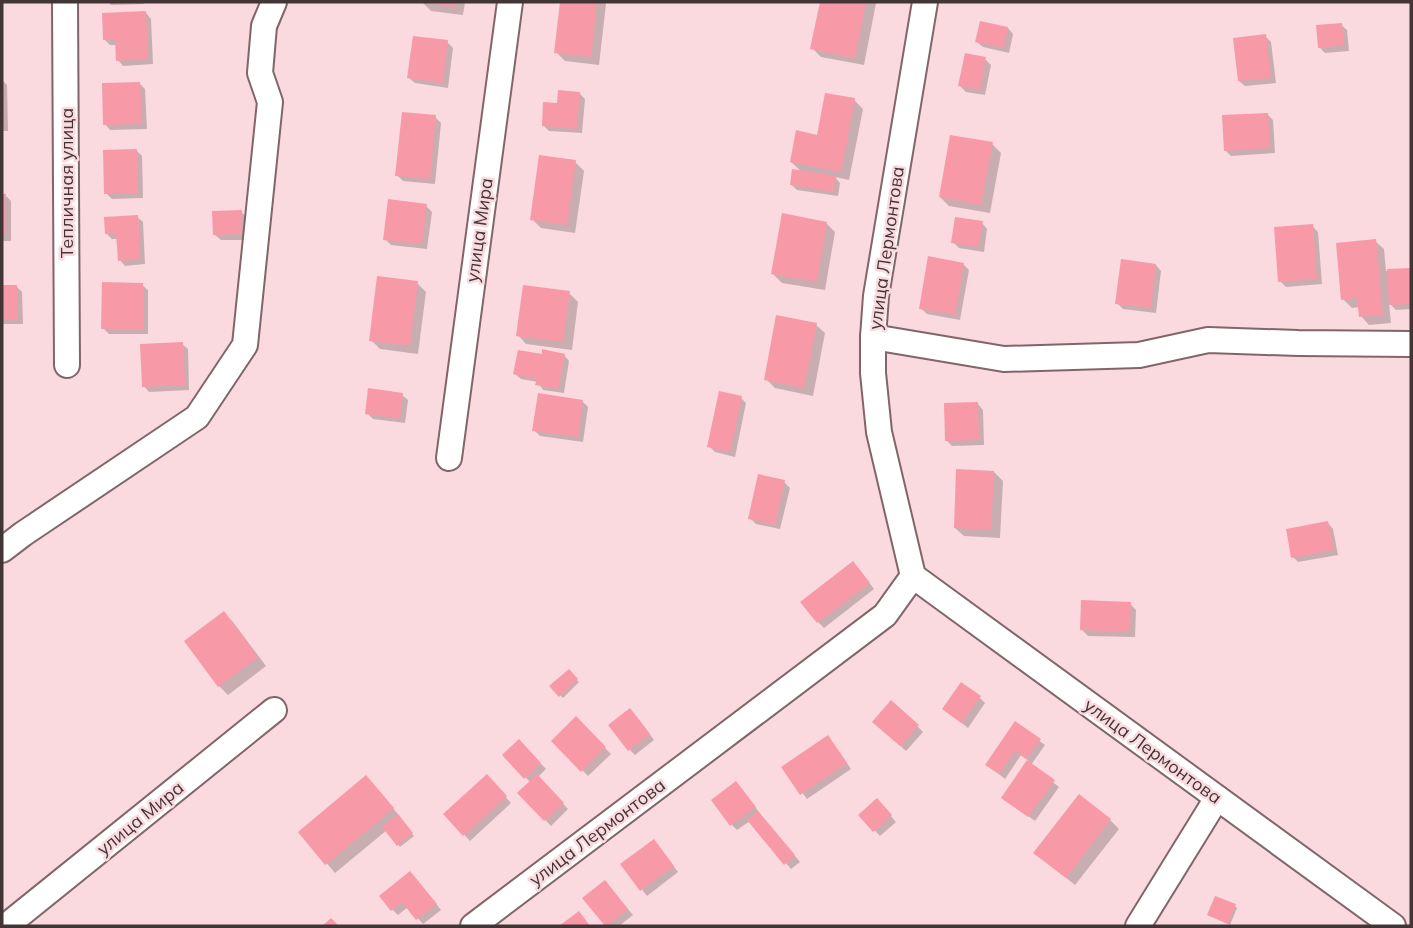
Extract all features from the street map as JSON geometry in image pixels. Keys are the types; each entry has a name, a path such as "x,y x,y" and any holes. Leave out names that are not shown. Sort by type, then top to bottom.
{"street":[{"name":"Тепличная улица","path":"65,2 67,365"},
{"path":"2,550 197,417 244,345 270,103 260,72 263,37 264,26 274,2"},
{"name":"улица Мира","path":"449,458 510,2"},
{"name":"улица Лермонтова","path":"925,2 876,296 873,337 873,373 879,432 914,576 1393,926"},
{"path":"873,337 1004,359 1139,355 1208,340 1298,344 1411,344"},
{"name":"улица Лермонтова","path":"473,926 885,615 914,576"},
{"name":"улица Мира","path":"6,926 274,710"},
{"path":"1138,926 1217,798"}],"building":[{"path":"426,2 456,2 455,7"},
{"path":"560,2 597,2 591,57 554,53"},
{"path":"820,2 866,2 855,58 810,49"},
{"path":"146,11 148,59 116,61 115,39 103,40 102,13"},
{"path":"980,21 1008,27 1004,48 975,42"},
{"path":"1342,23 1344,45 1318,48 1316,25"},
{"path":"1266,34 1271,78 1238,81 1233,38"},
{"path":"413,36 448,40 443,83 407,78"},
{"path":"965,53 986,57 980,90 958,86"},
{"path":"140,82 142,124 103,125 102,83"},
{"path":"558,90 580,92 577,129 542,126 543,102 557,103"},
{"path":"825,93 855,98 841,172 790,162 796,130 817,135"},
{"path":"402,112 436,115 430,179 395,176"},
{"path":"1268,113 1270,148 1224,151 1222,115"},
{"path":"950,135 993,142 981,205 939,197"},
{"path":"137,149 138,193 104,194 103,150"},
{"path":"539,155 576,160 567,225 530,220"},
{"path":"792,169 836,176 833,192 790,185"},
{"path":"2,194 6,194 6,236 2,236"},
{"path":"388,199 427,204 422,244 383,240"},
{"path":"242,210 242,234 213,235 212,211"},
{"path":"782,213 827,222 817,282 771,274"},
{"path":"138,215 140,259 118,261 116,234 105,234 104,217"},
{"path":"955,217 983,221 978,247 951,243"},
{"path":"1313,224 1317,279 1278,282 1274,227"},
{"path":"1376,239 1383,315 1359,317 1357,298 1341,300 1336,243"},
{"path":"928,256 964,263 955,315 919,309"},
{"path":"1121,259 1156,264 1151,308 1115,304"},
{"path":"1411,268 1411,304 1389,305 1387,269"},
{"path":"377,276 418,281 410,346 369,341"},
{"path":"102,282 143,283 143,329 101,329"},
{"path":"2,285 17,285 18,319 2,319"},
{"path":"523,285 570,291 563,342 516,336"},
{"path":"776,315 817,323 804,388 764,380"},
{"path":"183,342 185,385 142,387 140,344"},
{"path":"542,349 565,354 558,389 535,385 537,379 513,374 518,350 542,354"},
{"path":"368,388 403,393 400,419 365,414"},
{"path":"719,391 742,396 730,452 707,447"},
{"path":"538,393 583,400 578,437 532,431"},
{"path":"978,402 979,440 945,441 944,403"},
{"path":"956,469 994,471 991,530 954,528"},
{"path":"758,474 785,480 775,525 748,519"},
{"path":"1328,521 1334,550 1291,558 1286,529"},
{"path":"853,561 870,583 817,623 800,602"},
{"path":"1081,600 1131,602 1130,632 1080,630"},
{"path":"224,611 258,657 218,687 184,641"},
{"path":"569,669 578,679 559,697 549,686"},
{"path":"961,682 981,696 961,723 942,709"},
{"path":"891,700 919,725 900,746 872,722"},
{"path":"630,708 650,734 628,751 608,725"},
{"path":"576,716 606,747 581,772 551,741"},
{"path":"1015,721 1041,739 1026,759 1015,751 999,774 985,765"},
{"path":"828,735 847,763 800,795 781,767"},
{"path":"519,739 541,763 524,779 502,755"},
{"path":"1027,760 1055,780 1028,817 1001,798"},
{"path":"487,774 507,796 463,836 443,814"},
{"path":"537,774 564,803 544,821 517,793"},
{"path":"366,775 394,808 325,865 298,832"},
{"path":"736,781 756,807 730,826 711,800"},
{"path":"1079,794 1111,819 1066,878 1033,853"},
{"path":"877,798 892,815 873,832 858,815"},
{"path":"758,811 795,855 784,865 747,820"},
{"path":"398,814 413,833 397,846 382,827"},
{"path":"654,839 674,866 640,891 620,864"},
{"path":"410,871 437,904 416,920 402,902 391,911 379,896"},
{"path":"605,880 628,909 607,926 582,898"},
{"path":"1215,896 1236,904 1228,924 1207,915"},
{"path":"579,911 590,926 559,926"},
{"path":"331,918 339,926 322,926"}]}
